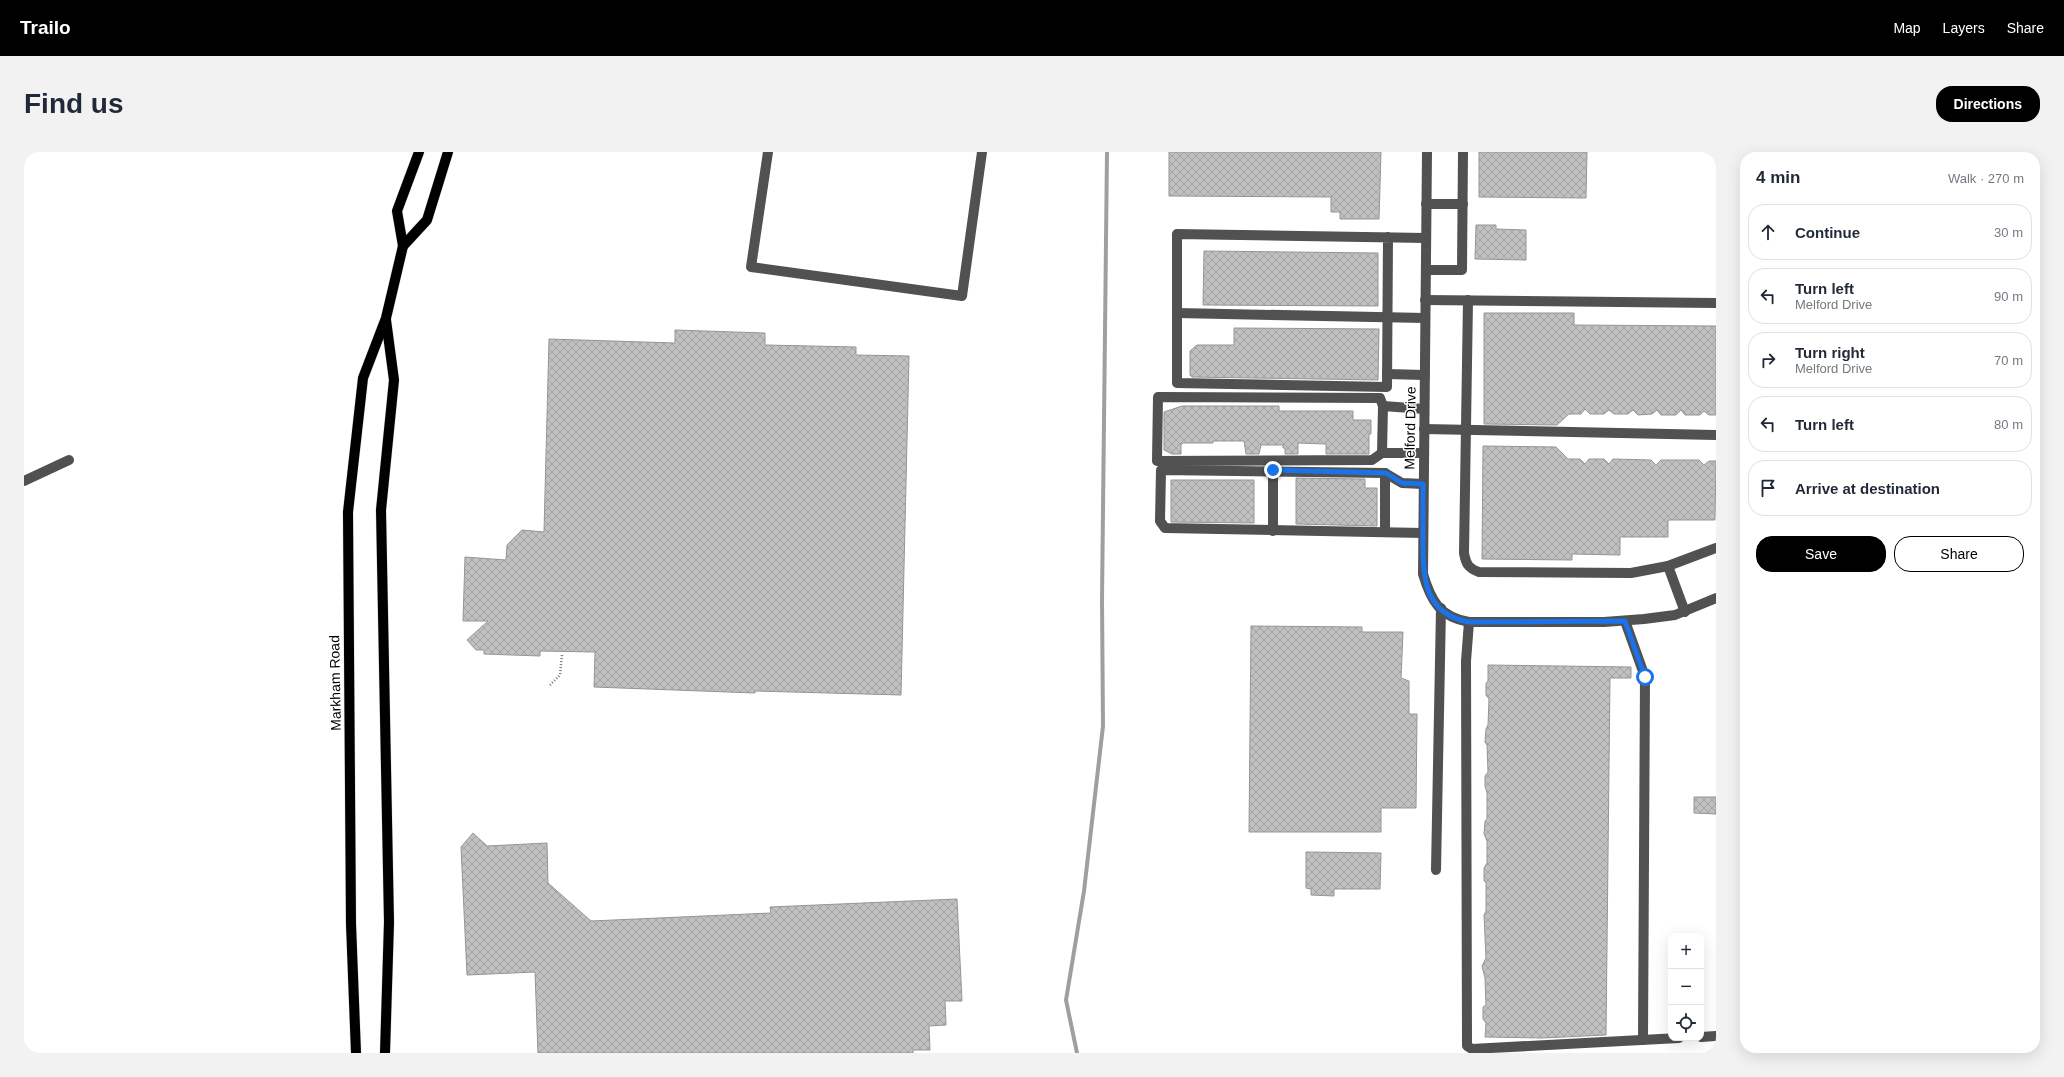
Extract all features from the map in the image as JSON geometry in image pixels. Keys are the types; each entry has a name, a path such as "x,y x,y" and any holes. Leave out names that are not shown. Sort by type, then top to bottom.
{"main road":[{"name":"Markham Road","path":"356,1053 351,924 348,512 363,378 386,318 403,246 397,211 419,152"},
{"name":"Markham Road","path":"403,246 427,220 448,152"},
{"name":"Markham Road","path":"385,1053 389,922 381,510 394,380 386,318"}],"street":[{"path":"768,152 751,267 962,296 982,152"},
{"name":"Melford Drive","path":"1427,152 1423,574 1432,599 1456,620 1469,622 1625,621 1675,615 1716,598"},
{"path":"1426,270 1462,270 1464,152"},
{"path":"1426,204 1463,204"},
{"path":"1388,237 1387,387 1177,383 1177,234 1388,237 1426,238"},
{"path":"1425,300 1716,302"},
{"path":"1468,300 1464,553 1466,564 1471,569 1479,572 1631,573 1668,566 1716,548"},
{"path":"1177,313 1425,318"},
{"path":"1387,374 1425,375"},
{"path":"1382,452 1383,406 1380,398 1158,396 1157,460 1372,460 1382,452 1424,453"},
{"path":"1383,406 1424,409"},
{"path":"1424,429 1716,435"},
{"path":"24,481 69,460"},
{"path":"1423,484 1402,483 1386,473 1273,470 1161,470 1160,521 1165,528 1423,533"},
{"path":"1273,470 1273,531"},
{"path":"1386,473 1386,532"},
{"path":"1668,566 1685,612"},
{"path":"1436,870 1441,608"},
{"path":"1625,621 1645,677 1643,1040"},
{"path":"1469,622 1466,661 1467,1046 1472,1049 1668,1039"},
{"path":"1704,1037 1716,1036"}],"path":[{"path":"550,685 560,675 562,655"}],"building":[{"path":"1169,152 1381,152 1379,219 1340,219 1340,212 1331,212 1331,197 1169,196"},
{"path":"1479,152 1587,152 1586,198 1479,197"},
{"path":"1476,225 1496,225 1496,229 1526,230 1526,260 1475,259"},
{"path":"1204,251 1378,253 1378,306 1203,305"},
{"path":"1484,313 1574,313 1574,325 1716,326 1716,415 1709,415 1704,411 1700,415 1685,415 1681,410 1676,415 1661,415 1657,410 1652,414 1638,415 1633,410 1628,414 1614,414 1609,410 1604,414 1590,414 1585,409 1581,414 1569,414 1557,425 1484,424"},
{"path":"1234,328 1379,329 1378,380 1192,377 1190,375 1190,351 1197,345 1234,345"},
{"path":"675,330 765,333 765,345 856,347 856,355 909,356 901,695 755,691 755,693 594,687 595,652 540,651 540,656 484,654 484,650 476,650 467,640 488,621 463,621 465,557 506,560 507,545 522,530 544,532 549,339 675,343"},
{"path":"1182,406 1279,406 1279,411 1353,411 1353,420 1371,420 1369,454 1326,454 1326,444 1298,443 1298,454 1285,454 1285,448 1283,448 1283,445 1261,445 1259,454 1246,454 1244,441 1213,441 1213,443 1183,443 1181,445 1181,454 1172,454 1164,450 1164,412"},
{"path":"1483,446 1556,447 1568,459 1580,459 1585,464 1589,459 1604,459 1609,464 1613,459 1651,460 1656,465 1661,460 1699,460 1704,465 1709,461 1716,461 1715,520 1668,520 1668,537 1620,537 1620,555 1572,554 1572,560 1482,559"},
{"path":"1296,478 1365,479 1365,488 1377,488 1377,526 1296,524"},
{"path":"1171,480 1254,480 1254,523 1171,522"},
{"path":"1251,626 1362,627 1362,632 1403,632 1401,678 1409,681 1409,714 1417,714 1416,808 1381,808 1381,832 1249,832"},
{"path":"1488,665 1631,667 1631,678 1610,678 1606,1035 1542,1038 1485,1037 1486,1023 1483,1019 1483,1007 1486,1005 1485,978 1482,966 1486,958 1484,915 1486,911 1486,882 1484,881 1484,868 1487,863 1487,841 1484,834 1485,821 1487,819 1487,793 1485,776 1488,772 1487,745 1485,742 1486,729 1488,725 1489,699 1486,695 1486,683 1488,681"},
{"path":"1694,797 1716,797 1716,814 1694,813"},
{"path":"473,833 487,846 547,843 548,883 591,921 771,913 770,907 957,899 962,1001 945,1001 946,1025 929,1026 930,1050 913,1050 913,1053 538,1053 535,972 467,975 461,847"},
{"path":"1306,852 1381,853 1380,889 1334,889 1334,896 1311,895 1311,889 1306,888"}],"waterway":[{"path":"1077,1053 1066,1000 1084,891 1103,726 1102,600 1107,152"}],"route":[{"path":"1273,470 1386,473 1402,483 1423,484 1423,574 1428,592 1432,599 1447,615 1456,620 1469,622 1625,621 1645,677"}]}
